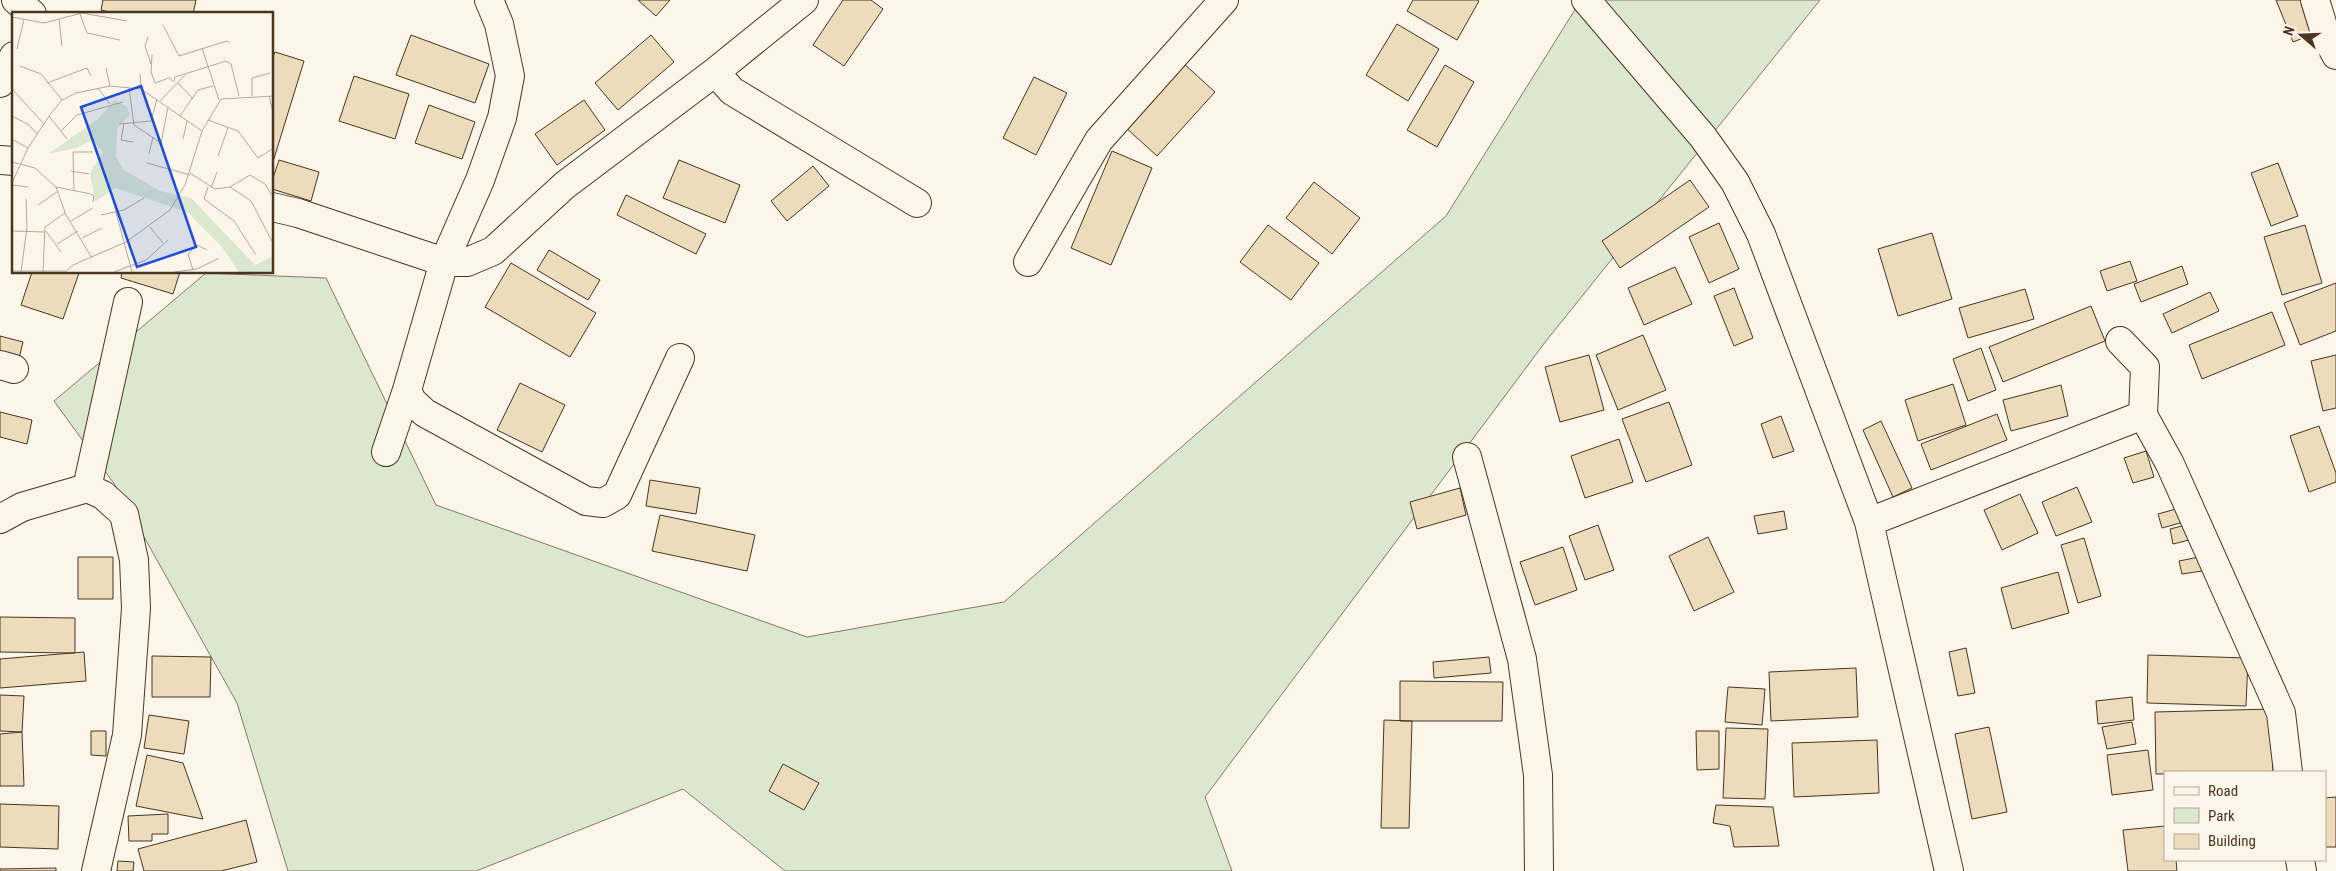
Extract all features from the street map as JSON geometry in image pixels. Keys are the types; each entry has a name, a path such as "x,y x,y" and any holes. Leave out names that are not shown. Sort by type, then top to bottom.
{"street":[{"path":"16,0 30,12"},
{"path":"38,12 50,0"},
{"path":"386,452 407,390 444,262 480,180 502,118 510,76 499,24 489,0"},
{"path":"274,207 298,213 444,262 467,262 493,251 565,184 716,72 804,0"},
{"path":"1028,262 1099,140 1224,0"},
{"path":"1586,0 1703,137 1735,182 1760,234 1869,522 1948,871"},
{"path":"2315,0 2326,36 2336,55"},
{"path":"0,84 12,60"},
{"path":"716,72 732,91 917,203"},
{"path":"87,488 128,302"},
{"path":"2120,341 2145,368 2142,415 2170,464 2281,713 2288,771"},
{"path":"407,390 412,402 425,413 586,501 603,503 617,495 680,358"},
{"path":"1869,522 2142,415"},
{"path":"1467,457 1522,659 1538,775 1539,871"},
{"path":"0,519 22,507 87,488 103,495 124,514 134,560 136,608 127,735 96,871"}],"green space":[{"path":"1581,0 1820,0 1546,341 1205,797 1232,871 785,871 683,789 476,871 288,871 237,703 115,485 54,401 205,274 326,278 436,505 807,637 1004,602 1446,216"}],"building":[{"path":"103,0 196,0 193,12 110,12 101,10"},
{"path":"638,0 670,0 656,16"},
{"path":"843,0 871,0 883,9 844,66 813,45"},
{"path":"1413,0 1479,1 1457,40 1407,11"},
{"path":"2276,0 2306,0 2319,32 2293,42"},
{"path":"1397,24 1439,49 1408,101 1366,75"},
{"path":"411,35 489,64 475,103 396,75"},
{"path":"651,35 674,62 618,110 595,83"},
{"path":"275,52 304,61 274,158"},
{"path":"1182,62 1215,92 1157,156 1124,126"},
{"path":"1445,65 1474,82 1437,147 1407,130"},
{"path":"354,76 409,94 395,139 339,121"},
{"path":"1034,77 1067,93 1036,155 1003,138"},
{"path":"584,100 605,130 557,165 535,134"},
{"path":"429,105 475,122 462,159 415,143"},
{"path":"1112,151 1152,168 1111,265 1071,248"},
{"path":"279,160 319,172 311,201 274,190 274,175"},
{"path":"679,160 740,185 725,223 663,198"},
{"path":"2278,163 2298,216 2271,226 2251,173"},
{"path":"813,166 829,186 787,221 771,201"},
{"path":"1690,180 1709,207 1620,268 1602,241"},
{"path":"1314,182 1360,218 1332,254 1286,218"},
{"path":"626,195 706,234 696,254 617,215"},
{"path":"1719,223 1739,269 1709,283 1689,237"},
{"path":"1268,225 1319,263 1291,300 1240,262"},
{"path":"2305,225 2322,283 2282,295 2264,237"},
{"path":"1932,233 1952,299 1898,316 1878,249"},
{"path":"549,250 600,280 588,300 537,270"},
{"path":"2130,261 2137,281 2107,291 2100,271"},
{"path":"511,263 596,313 570,357 485,307"},
{"path":"2182,266 2188,284 2141,302 2134,284"},
{"path":"1675,267 1692,304 1644,325 1628,288"},
{"path":"31,274 79,274 63,319 21,305"},
{"path":"122,274 179,274 173,294 121,278"},
{"path":"2336,283 2336,331 2300,345 2284,303"},
{"path":"1734,288 1753,338 1734,346 1714,296"},
{"path":"2025,289 2034,319 1968,338 1959,308"},
{"path":"2210,292 2219,311 2172,333 2163,314"},
{"path":"2091,306 2105,341 2003,382 1989,347"},
{"path":"2272,312 2285,345 2202,379 2189,345"},
{"path":"1643,335 1666,390 1618,410 1596,355"},
{"path":"0,336 23,342 14,378 0,374"},
{"path":"1981,348 1996,390 1968,401 1953,359"},
{"path":"1589,355 1604,410 1560,422 1545,367"},
{"path":"2336,355 2336,408 2323,411 2311,361"},
{"path":"520,383 565,405 542,452 497,430"},
{"path":"1953,384 1966,425 1918,441 1905,400"},
{"path":"2061,385 2068,416 2011,431 2003,400"},
{"path":"1669,402 1692,465 1646,482 1622,419"},
{"path":"0,412 32,420 27,444 0,437"},
{"path":"1997,414 2007,440 1931,470 1921,444"},
{"path":"1781,416 1794,451 1773,458 1761,424"},
{"path":"1881,421 1912,488 1893,497 1863,430"},
{"path":"2319,426 2336,473 2336,482 2309,492 2290,436"},
{"path":"1619,439 1633,482 1585,498 1571,456"},
{"path":"2146,451 2154,477 2133,483 2124,458"},
{"path":"650,480 700,488 696,514 646,506"},
{"path":"2077,487 2092,522 2056,536 2042,502"},
{"path":"1460,488 1466,515 1417,529 1410,502"},
{"path":"2020,494 2038,533 2002,550 1984,510"},
{"path":"2183,507 2187,521 2162,528 2158,514"},
{"path":"1784,511 1787,529 1758,534 1754,516"},
{"path":"660,515 755,535 747,571 652,551"},
{"path":"1598,525 1614,570 1585,580 1569,536"},
{"path":"2186,525 2189,540 2173,544 2170,529"},
{"path":"1708,537 1734,592 1694,611 1669,556"},
{"path":"2084,538 2101,596 2078,603 2061,545"},
{"path":"1563,547 1577,590 1535,605 1520,562"},
{"path":"78,557 113,557 113,599 78,599"},
{"path":"2199,557 2202,571 2182,574 2179,561"},
{"path":"2058,572 2069,613 2012,629 2001,588"},
{"path":"0,617 75,618 75,653 0,652"},
{"path":"1966,648 1975,693 1958,696 1949,652"},
{"path":"84,652 86,681 0,688 0,659"},
{"path":"2148,655 2248,658 2246,706 2147,703"},
{"path":"152,656 211,657 210,697 152,697"},
{"path":"1489,657 1491,673 1434,678 1433,662"},
{"path":"1856,668 1858,717 1771,721 1769,672"},
{"path":"1400,681 1503,682 1502,721 1400,721"},
{"path":"1728,687 1765,689 1762,725 1725,722"},
{"path":"0,695 24,696 22,732 0,731"},
{"path":"2132,697 2134,720 2098,724 2096,701"},
{"path":"2272,709 2273,771 2164,771 2164,774 2156,774 2155,712"},
{"path":"149,715 189,721 184,754 144,748"},
{"path":"1384,720 1412,721 1409,828 1381,828"},
{"path":"2132,722 2136,744 2107,749 2102,727"},
{"path":"1989,727 2007,812 1972,819 1955,734"},
{"path":"1726,728 1768,729 1765,799 1723,798"},
{"path":"91,731 106,731 106,756 91,755"},
{"path":"1696,731 1719,731 1719,769 1697,770"},
{"path":"22,732 24,786 0,786 0,734"},
{"path":"1877,740 1879,793 1794,797 1792,743"},
{"path":"2148,750 2153,790 2112,795 2107,755"},
{"path":"147,755 183,763 203,819 136,806"},
{"path":"783,764 819,783 804,810 769,791"},
{"path":"2336,797 2336,847 2326,847 2326,798"},
{"path":"0,804 59,806 58,849 0,847"},
{"path":"1716,805 1773,807 1779,846 1734,847 1730,826 1713,823"},
{"path":"168,814 168,834 152,834 152,841 129,841 128,816"},
{"path":"246,820 257,862 221,871 144,871 138,849"},
{"path":"2164,826 2164,861 2176,861 2177,871 2128,871 2123,830"},
{"path":"118,861 134,862 133,871 117,871"},
{"path":"56,868 56,871 0,871 0,869"}]}
